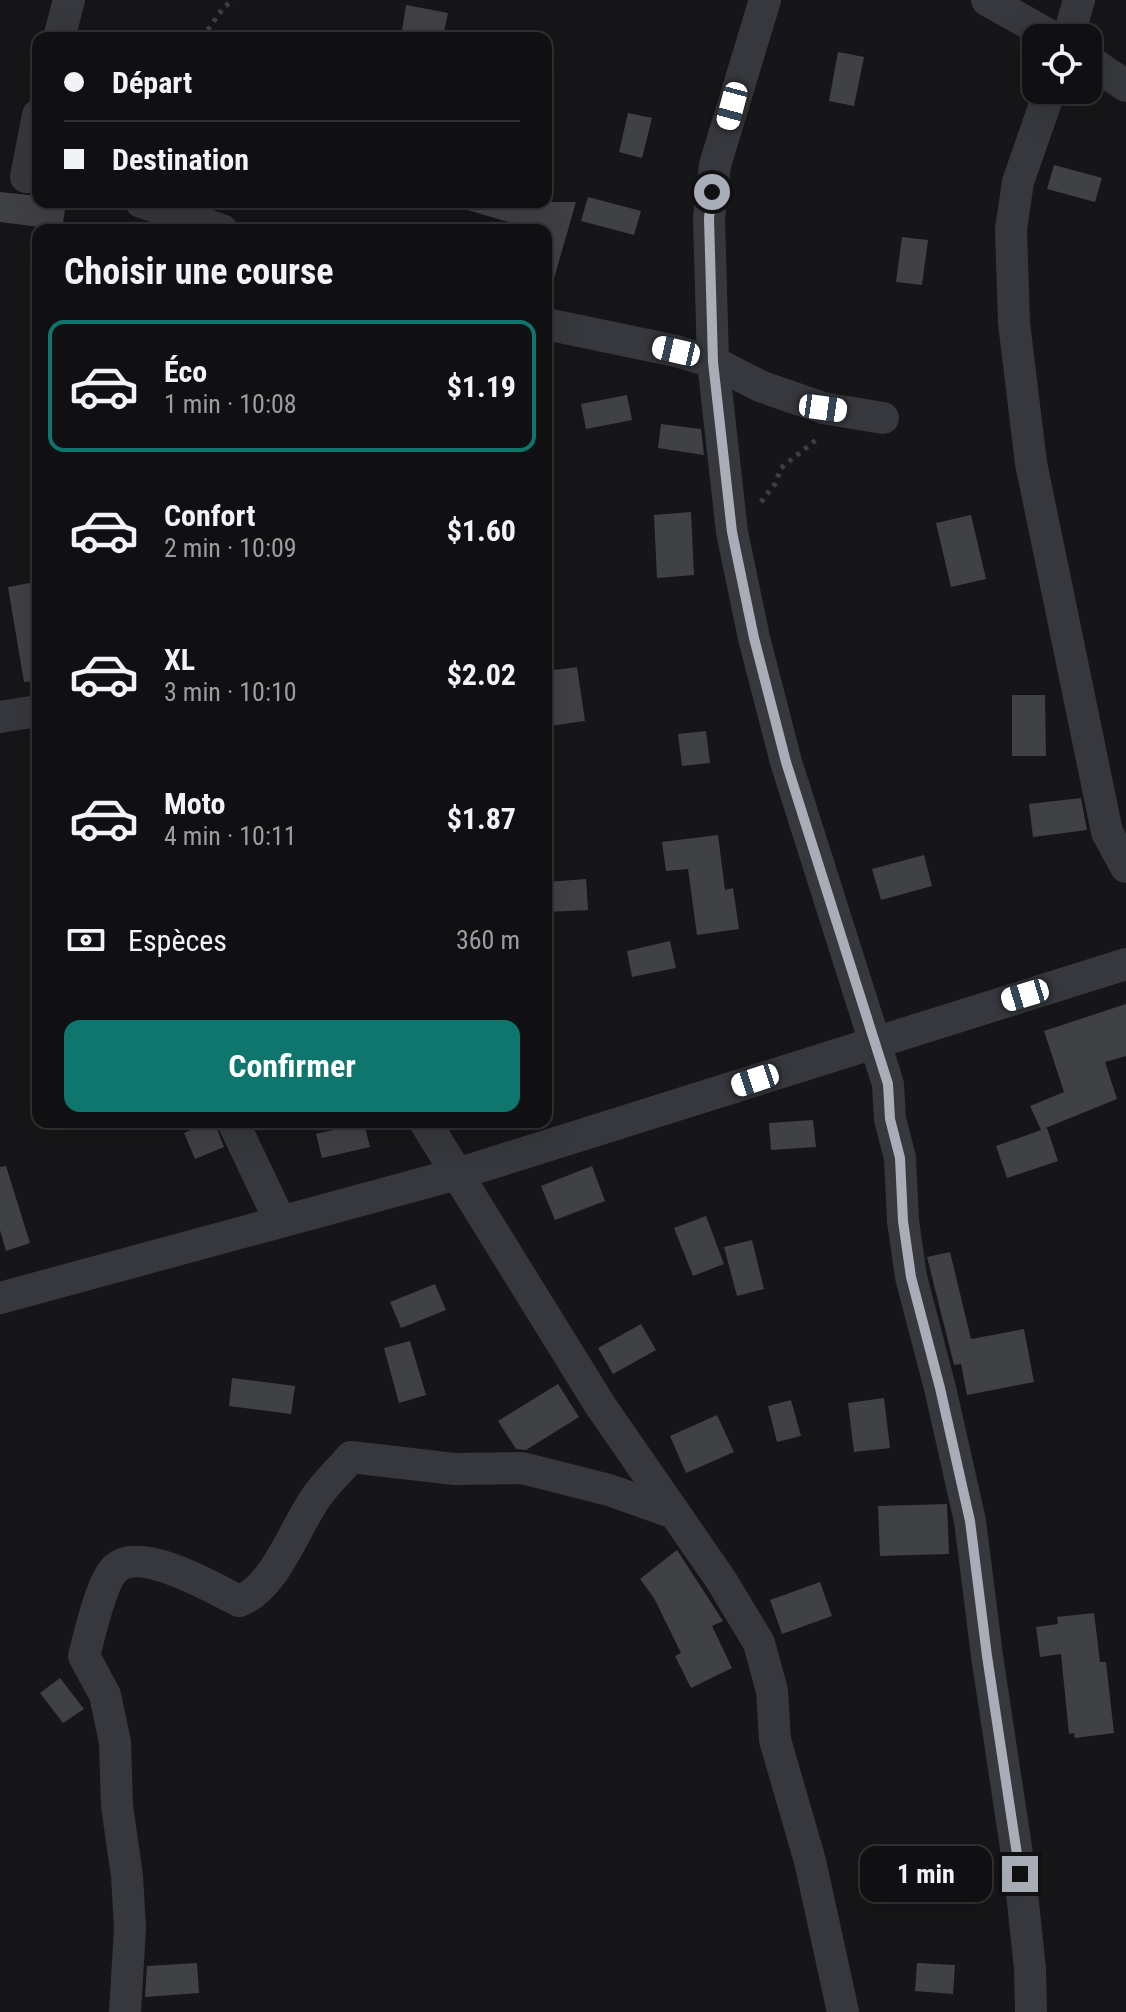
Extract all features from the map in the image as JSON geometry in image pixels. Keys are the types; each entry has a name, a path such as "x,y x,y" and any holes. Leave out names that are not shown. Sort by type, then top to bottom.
{"street":[{"path":"61,32 69,0"},
{"path":"765,0 715,165 709,218 713,362 730,514 754,638 786,762 888,1084 890,1119 900,1158 903,1221 911,1277 970,1521 1020,1874 1031,2012"},
{"path":"987,0 1029,24"},
{"path":"1072,24 1079,0"},
{"path":"1102,70 1126,86"},
{"path":"1045,104 1018,182 1011,229 1014,323 1031,463 1107,832 1126,867"},
{"path":"32,146 26,177 32,177"},
{"path":"158,208 205,224"},
{"path":"552,325 665,348 713,362 770,389 823,408 883,418"},
{"path":"0,717 32,712"},
{"path":"3,1288 280,1221 457,1174 1126,964"},
{"path":"236,1128 280,1221"},
{"path":"429,1128 600,1405 759,1643 772,1691 775,1740 810,1861 843,2012"},
{"path":"125,2012 130,1928 127,1876 117,1806 115,1742 105,1695 84,1656 103,1592 115,1568 130,1562 164,1565 239,1601 254,1596 317,1497 351,1457 454,1469 522,1468 609,1490 674,1513"}],"path":[{"path":"206,32 224,7 234,0"},
{"path":"730,514 765,499 781,468 812,444 840,411"}],"building":[{"path":"406,5 448,13 444,32 402,30"},
{"path":"838,52 864,57 854,106 829,101"},
{"path":"628,113 652,118 642,158 619,152"},
{"path":"1054,165 1102,178 1095,202 1047,189"},
{"path":"0,192 32,195 32,208 65,208 63,224 32,226 0,222"},
{"path":"588,197 641,211 634,235 581,221"},
{"path":"552,202 576,202 553,282 552,224 515,224 464,209 552,208"},
{"path":"902,237 928,240 922,285 896,282"},
{"path":"627,395 632,420 586,429 581,404"},
{"path":"661,424 701,429 704,455 658,448"},
{"path":"691,512 694,575 657,578 654,515"},
{"path":"971,515 986,579 951,587 936,523"},
{"path":"32,583 32,681 24,682 8,587"},
{"path":"577,667 585,721 552,726 552,670"},
{"path":"1012,695 1045,695 1046,756 1012,756"},
{"path":"706,731 710,763 682,766 678,734"},
{"path":"1081,798 1087,830 1033,837 1029,804"},
{"path":"718,835 725,890 733,888 739,929 697,935 688,869 666,871 662,842"},
{"path":"924,855 932,886 881,900 872,869"},
{"path":"586,879 588,910 552,912 552,882"},
{"path":"670,941 676,968 632,977 627,951"},
{"path":"1126,1004 1126,1056 1105,1062 1117,1099 1043,1129 1047,1128 1058,1161 1007,1178 996,1146 1041,1130 1030,1106 1064,1092 1044,1031"},
{"path":"813,1120 816,1147 771,1150 769,1123"},
{"path":"195,1128 216,1128 224,1147 195,1159 184,1133"},
{"path":"342,1128 365,1128 370,1147 322,1158 316,1134"},
{"path":"6,1166 30,1243 6,1251 0,1230 0,1167"},
{"path":"592,1166 605,1201 555,1220 541,1186"},
{"path":"706,1216 724,1264 693,1276 674,1228"},
{"path":"752,1240 764,1289 737,1296 724,1247"},
{"path":"950,1252 971,1339 1024,1329 1034,1382 967,1395 961,1364 954,1365 927,1257"},
{"path":"435,1284 446,1310 401,1328 390,1302"},
{"path":"641,1324 656,1350 613,1374 598,1348"},
{"path":"410,1341 426,1395 399,1403 384,1348"},
{"path":"232,1378 295,1386 291,1414 229,1406"},
{"path":"558,1384 579,1417 526,1450 516,1449 498,1421"},
{"path":"884,1398 890,1448 854,1452 848,1403"},
{"path":"791,1400 801,1436 777,1442 768,1406"},
{"path":"717,1415 734,1452 686,1473 670,1436"},
{"path":"947,1504 949,1554 880,1556 878,1506"},
{"path":"677,1550 723,1621 712,1626 732,1668 691,1688 675,1656 681,1653 654,1598 640,1579"},
{"path":"820,1582 832,1616 782,1634 770,1600"},
{"path":"1094,1613 1100,1662 1106,1662 1114,1733 1075,1738 1074,1733 1069,1734 1061,1654 1040,1657 1036,1627 1058,1624 1057,1617"},
{"path":"60,1678 84,1709 63,1723 40,1693"},
{"path":"197,1963 199,1993 145,1997 147,1966"},
{"path":"917,1963 955,1965 953,1994 915,1991"}],"route":[{"path":"712,192 709,218 713,362 732,532 754,638 786,762 888,1084 890,1119 900,1158 903,1221 911,1277 970,1521 1020,1874"}]}
